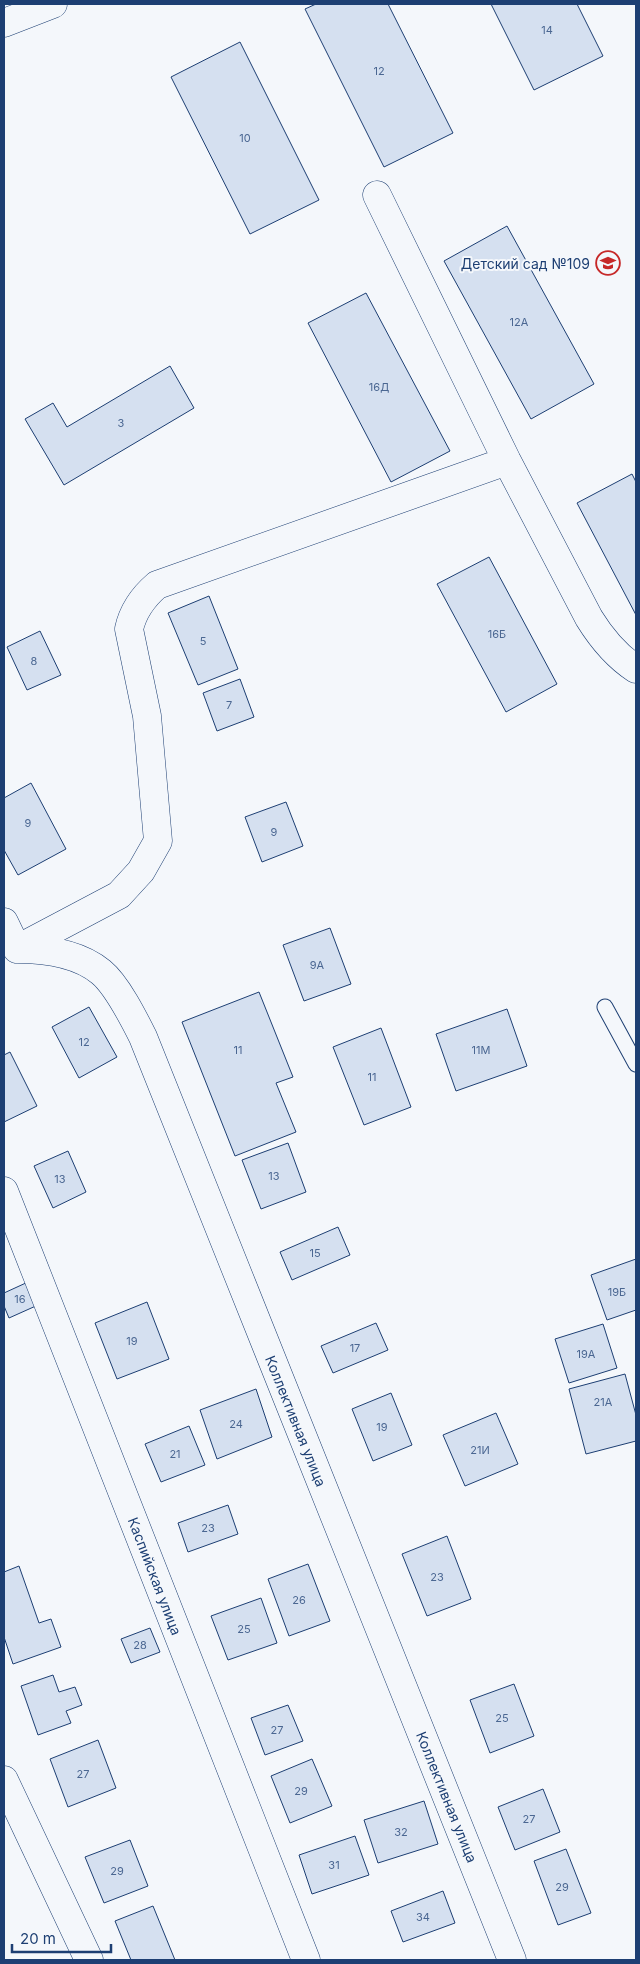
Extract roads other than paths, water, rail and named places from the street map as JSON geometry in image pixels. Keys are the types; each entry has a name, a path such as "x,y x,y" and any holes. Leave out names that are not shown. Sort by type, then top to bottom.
{"street":[{"path":"4,23 26,12 53,4"},
{"path":"377,195 507,461 589,618 603,640 621,659 636,669"},
{"path":"4,922 10,954 119,895 141,871 158,841 148,716 129,629 132,617 146,594 157,585 507,461"},
{"name":"Коллективная улица","path":"10,954 39,949 82,960 102,973 126,1005 143,1037 512,1960"},
{"name":"Каспийская улица","path":"4,1191 306,1960"},
{"path":"4,1780 89,1960"}],"lane":[{"path":"605,1006 636,1064"}],"place":[{"name":"Детский сад №109","path":"608,263"}]}
